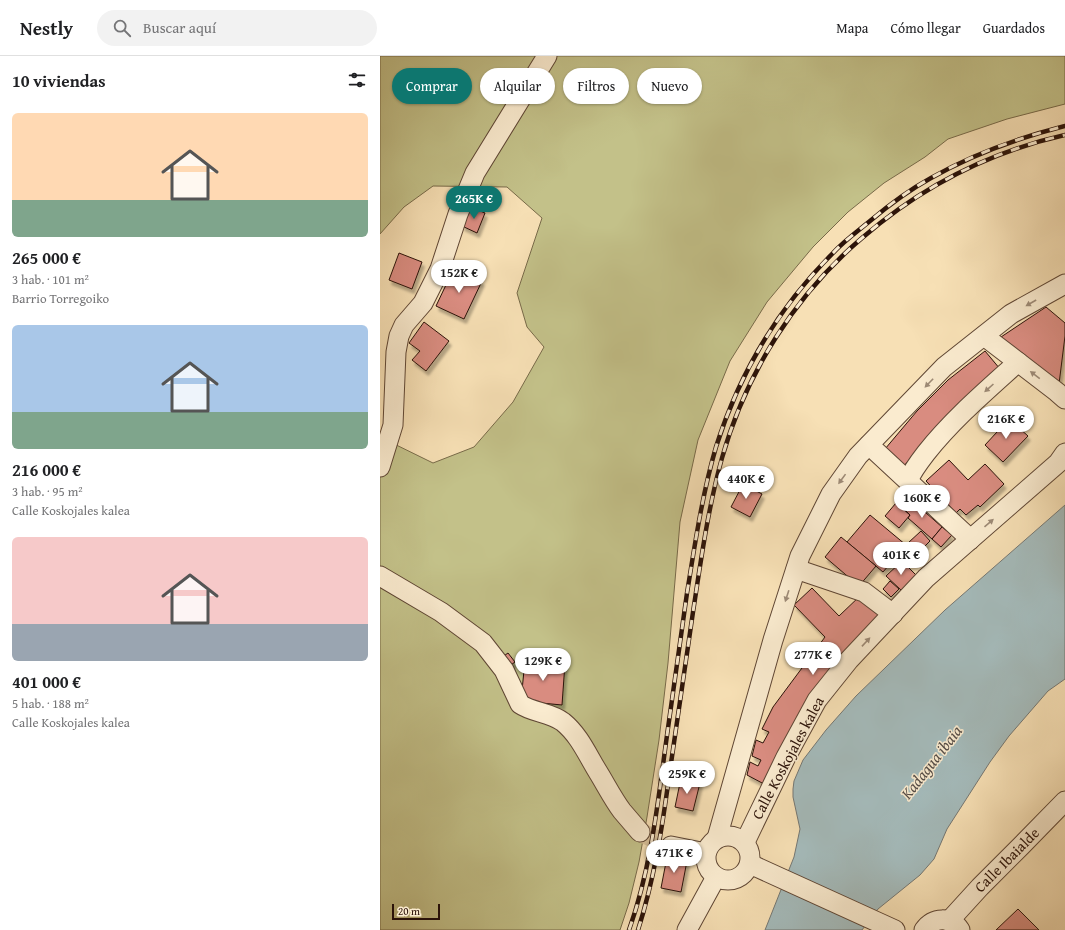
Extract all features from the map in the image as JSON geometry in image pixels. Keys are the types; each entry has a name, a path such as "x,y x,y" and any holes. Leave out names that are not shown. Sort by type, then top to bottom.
{"street":[{"path":"380,468 393,425 396,352 399,336 404,324 423,303 440,269 458,214 475,173 547,56"},
{"path":"759,868 746,872 742,876 735,879 728,880 716,877 707,864 773,640 800,556 831,494 858,456 944,367 1011,314 1065,284"},
{"path":"984,336 1018,362 1062,391"},
{"path":"908,481 914,470 940,437 971,404 1018,362"},
{"path":"869,445 970,540"},
{"name":"Calle Koskojales kalea","path":"745,842 786,757 817,700 849,660 926,578 1058,463 1065,453"},
{"path":"796,570 864,592 893,614"},
{"path":"380,576 441,612 483,643 504,670 520,704 526,708 562,721 572,730 586,748 597,770 621,810 640,832"},
{"name":"Calle Ibaialde","path":"955,925 980,887 1065,801"},
{"path":"671,846 712,845 729,835 739,838 745,842 751,856 759,868 895,930"},
{"path":"687,930 716,877"},
{"path":"924,930 931,922 936,920 955,925"}],"shaded area":[{"path":"380,56 1065,56 1065,104 1007,119 948,139 925,157 884,183 848,212 813,247 767,302 730,361 698,440 680,522 668,663 659,740 639,862 629,903 620,930 380,930 380,437 433,463 474,447 513,402 544,347 527,327 517,293 542,218 507,187 433,186 404,207 380,234"}],"water":[{"name":"Kadagua ibaia","path":"1065,505 1065,679 1048,691 1009,736 990,762 947,829 934,859 920,875 878,909 862,930 765,930 794,857 800,829 793,797 793,789 794,781 803,760 826,730 856,696 945,610"}],"building":[{"path":"470,207 485,213 477,233 462,226"},
{"path":"399,253 422,262 412,289 389,280"},
{"path":"454,268 482,281 464,319 436,306"},
{"path":"1046,307 1065,323 1065,336 1059,384 998,339"},
{"path":"424,322 449,341 426,371 412,360 420,351 409,343"},
{"path":"985,351 1000,369 932,432 904,466 885,449 917,411 948,380"},
{"path":"1009,419 1028,436 1003,462 985,445"},
{"path":"949,460 968,480 985,464 1004,484 980,507 978,505 966,515 960,509 956,513 926,481"},
{"path":"743,484 762,494 750,517 731,507"},
{"path":"909,498 942,527 932,539 908,518 910,515 902,507"},
{"path":"896,503 910,515 899,528 885,516"},
{"path":"870,515 906,545 883,572 847,542"},
{"path":"942,527 952,535 941,547 932,539"},
{"path":"921,531 930,541 918,553 908,543"},
{"path":"841,537 876,566 859,586 825,557"},
{"path":"902,561 916,575 901,590 886,576"},
{"path":"890,581 899,589 891,597 883,589"},
{"path":"812,588 839,616 862,594 882,615 764,784 747,775 750,762 758,766 761,760 752,756 756,740 763,743 769,732 762,729 773,707 825,637 794,605"},
{"path":"508,653 515,662 508,667 501,658"},
{"path":"525,660 565,663 562,705 521,701"},
{"path":"681,778 700,783 693,811 675,807"},
{"path":"667,857 687,861 681,892 661,888"},
{"path":"1018,909 1039,930 996,930"}],"tunnel":[{"path":"640,832 671,846"}],"railway":[{"path":"629,930 650,853 687,593 703,501 711,465 725,420 736,393 749,368 778,319 813,274 851,236 892,204 923,183 963,161 1013,141 1065,126"},
{"path":"638,930 649,892 660,835 705,534 713,496 722,458 732,426 759,366 795,310 815,284 862,238 885,220 932,187 957,174 1010,151 1065,135"}]}
